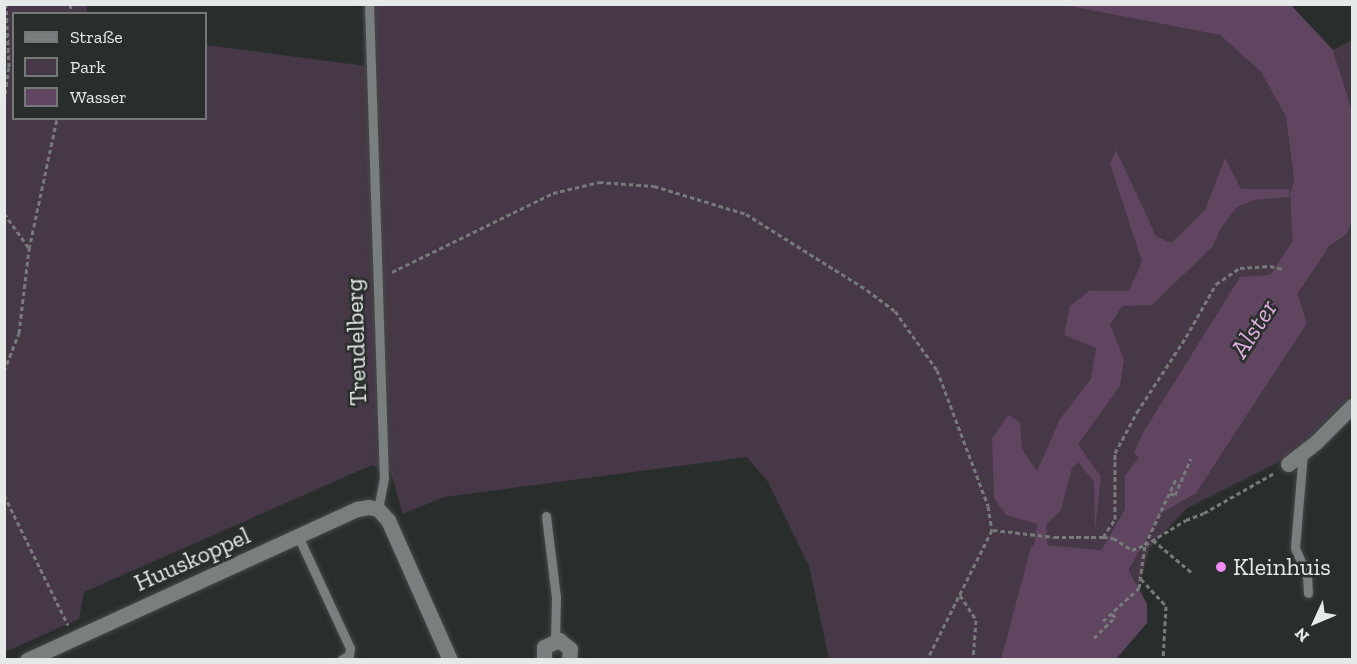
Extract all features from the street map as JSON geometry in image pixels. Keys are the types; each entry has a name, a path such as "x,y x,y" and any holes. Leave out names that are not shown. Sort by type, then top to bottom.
{"street":[{"path":"1288,464 1353,406"},
{"name":"Huuskoppel","path":"27,660 357,509 378,509"},
{"path":"378,509 388,520 450,660"},
{"path":"544,660 544,647 560,640 570,648 569,660"}],"lane":[{"name":"Treudelberg","path":"369,4 384,478 378,509"},
{"path":"1303,452 1295,548 1307,575 1308,593"},
{"path":"546,516 556,597 555,642"},
{"path":"298,536 350,648 349,655 341,660"}],"path":[{"path":"4,101 9,67 6,4"},
{"path":"4,371 19,333 29,249 57,120"},
{"path":"376,280 553,193 599,182 654,186 746,214 895,311 938,370 988,506 992,530 927,660"},
{"path":"4,213 29,249"},
{"path":"1103,537 1115,519 1115,453 1137,412 1186,337 1215,284 1240,268 1270,266 1282,269"},
{"path":"1170,493 1175,495 1191,458"},
{"path":"992,530 1031,536 1113,538 1131,550 1145,545 1288,464"},
{"path":"1103,621 1139,588 1145,545 1176,479"},
{"path":"4,495 74,638"},
{"path":"1153,540 1191,572"},
{"path":"1141,579 1166,606 1163,660"},
{"path":"960,595 975,620 974,660"},
{"path":"1094,638 1115,617 1111,614"}],"green space":[{"path":"1065,4 1220,35 1261,72 1286,117 1294,180 1290,194 1293,248 1301,273 1318,253 1346,235 1352,221 1352,395 1291,456 1187,508 1149,549 1139,588 1123,559 1047,545 1031,546 1001,659 829,659 809,566 768,482 747,457 444,497 403,514 391,473 372,465 84,592 79,619 5,652 4,5 87,5 87,12 12,12 12,120 207,120 207,45 365,66 363,5"},
{"path":"1352,40 1352,111 1333,50"}],"water":[{"path":"1290,4 1333,50 1352,111 1352,221 1346,235 1318,253 1301,273 1287,265 1293,248 1290,194 1294,180 1286,117 1261,72 1220,35 1065,5"},
{"path":"1116,150 1156,236 1171,243 1205,210 1225,158 1241,189 1289,189 1289,197 1254,200 1237,207 1221,228 1213,246 1152,305 1122,306 1110,325 1124,359 1120,386 1078,444 1101,477 1095,531 1094,482 1078,462 1072,468 1061,510 1046,525 1047,545 1108,551 1114,544 1121,546 1127,552 1123,559 1147,604 1147,623 1116,659 1001,659 1031,546 1034,546 1037,524 1006,515 994,498 992,438 1008,415 1020,422 1022,449 1037,471 1060,419 1091,379 1096,348 1064,335 1070,306 1089,291 1129,291 1142,261 1110,164"},
{"path":"1282,274 1293,281 1307,323 1196,493 1146,522 1131,546 1117,537 1125,519 1125,475 1139,458 1134,452 1144,431 1240,277"}],"waterway":[{"name":"Alster","path":"1263,314 1310,244 1316,231"},
{"name":"Alster","path":"1057,660 1148,501"}],"place":[{"name":"Kleinhuis","path":"1221,567"}]}
